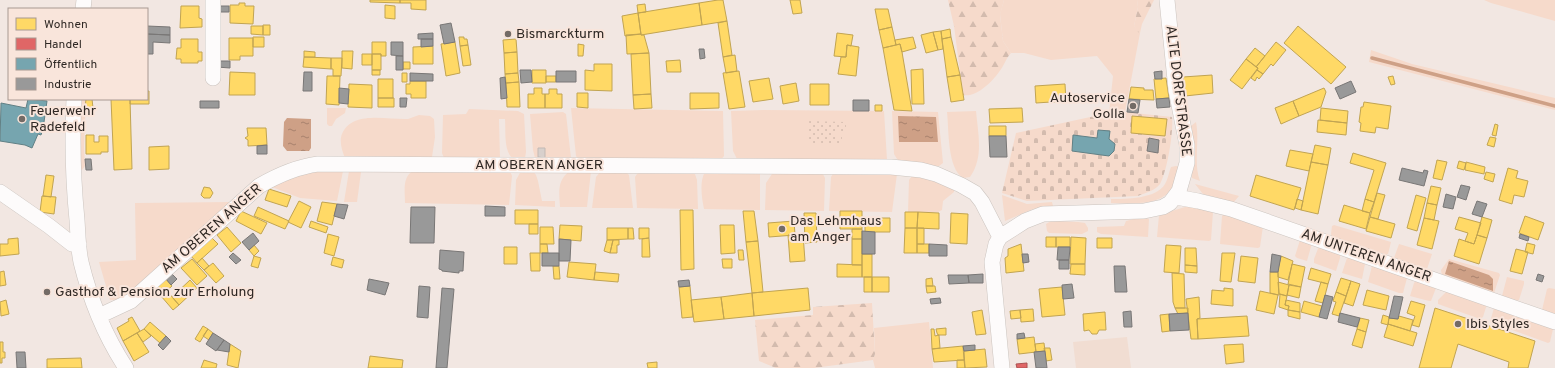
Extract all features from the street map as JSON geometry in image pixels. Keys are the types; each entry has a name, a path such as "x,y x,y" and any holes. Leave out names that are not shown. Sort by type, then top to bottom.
{"street":[{"path":"212,78 213,0"},
{"name":"ALTE DORFSTRASSE","path":"1167,0 1176,90 1187,145 1187,163 1183,181 1176,198"},
{"path":"74,100 72,138 74,192 81,261 88,290 98,316 126,368"},
{"name":"AM OBEREN ANGER","path":"98,316 131,301 259,186 276,176 289,171 303,166 318,164 884,167 921,170 948,179 975,193 982,202 1000,237"},
{"path":"0,192 72,244 79,245"},
{"path":"1002,368 992,262 996,244 1000,237 1025,221 1043,214 1144,211 1163,207 1176,198"},
{"name":"AM UNTEREN ANGER","path":"1176,198 1198,201 1230,210 1555,322"}],"shaded area":[{"path":"1127,337 1131,368 1076,368 1073,342"}],"green space":[{"path":"948,0 1004,0 1000,15 1003,41 1011,53 1001,70 992,80 978,92 973,94 963,95 954,26"},
{"path":"1004,0 1137,0 1138,7 1134,26 1140,33 1125,112 1109,113 1113,76 1097,56 1051,60 1024,53 1011,53 1003,41 1000,14"},
{"path":"1137,0 1154,0 1142,24 1140,33 1134,26 1138,7"},
{"path":"1484,0 1555,0 1555,21 1491,3"},
{"path":"1371,50 1412,64 1555,98 1555,110 1369,62"},
{"path":"80,100 86,100 84,146 85,166 82,170 80,169"},
{"path":"327,108 346,108 345,113 336,119 332,126 329,126 327,124"},
{"path":"571,108 723,111 724,156 720,161 578,159 576,156"},
{"path":"469,109 518,111 524,114 525,158 514,160 510,156 506,141 505,119 499,119 500,158 444,158 442,153 443,115 466,114"},
{"path":"731,111 884,111 887,160 744,162 737,159 733,151"},
{"path":"892,111 938,112 943,163 939,166 925,166 908,164 897,159 894,154"},
{"path":"976,111 979,153 970,177 963,178 954,166 951,157 947,112"},
{"path":"563,112 566,114 571,158 535,158 530,114"},
{"path":"1125,112 1172,117 1172,131 1167,161 1163,178 1156,188 1138,196 1027,201 1002,193 1016,133 1109,113"},
{"path":"419,115 430,116 434,119 435,137 432,157 345,158 341,146 341,137 347,127 354,122 371,118 408,119"},
{"path":"808,121 846,122 846,132 832,131 832,135 842,135 842,144 807,143"},
{"path":"1196,122 1197,167 1200,181 1192,178 1193,136 1191,126"},
{"path":"1171,167 1179,167 1172,188 1167,194 1160,198 1144,203 1111,203 1111,199 1140,197 1155,193 1165,184"},
{"path":"306,171 343,171 337,201 300,198 272,187"},
{"path":"349,171 361,172 357,202 344,202"},
{"path":"413,171 510,171 512,176 509,205 405,203 407,177"},
{"path":"521,171 533,171 538,181 542,201 555,201 555,207 515,205 516,180"},
{"path":"570,171 591,171 587,207 560,207 559,191 561,182"},
{"path":"600,172 626,172 629,175 633,208 592,208 596,177"},
{"path":"640,172 691,172 695,174 697,180 698,209 637,208 635,177"},
{"path":"705,172 760,173 760,210 704,209 702,181"},
{"path":"772,174 823,174 825,178 824,211 765,210 766,183"},
{"path":"833,174 897,174 892,212 829,211 831,177"},
{"path":"917,175 954,189 954,192 943,201 942,210 938,212 908,212 909,180 912,176"},
{"path":"1195,184 1239,196 1233,203 1203,194"},
{"path":"1002,195 1027,204 1052,202 1053,206 1033,209 1005,221"},
{"path":"232,202 142,283 119,300 110,300 99,262 136,260 135,203"},
{"path":"1185,207 1194,207 1213,212 1211,240 1157,237 1159,215"},
{"path":"1224,214 1263,226 1260,247 1220,244 1222,216"},
{"path":"1142,217 1149,219 1148,237 1101,234 1097,232 1097,227 1124,226 1126,221"},
{"path":"1051,221 1085,223 1088,231 1082,234 1049,233 1047,231 1046,224"},
{"path":"1334,225 1391,242 1388,254 1384,255 1332,237 1332,226"},
{"path":"1300,240 1312,243 1307,261 1295,256"},
{"path":"1399,244 1432,254 1427,269 1423,270 1394,258"},
{"path":"1319,246 1340,253 1336,271 1314,263"},
{"path":"1349,256 1365,264 1362,279 1342,273"},
{"path":"1449,259 1499,273 1500,275 1494,293 1442,276 1441,270"},
{"path":"1372,266 1407,278 1403,293 1368,282"},
{"path":"1507,277 1524,281 1519,300 1514,301 1502,296"},
{"path":"1416,281 1436,288 1431,301 1410,296"},
{"path":"1547,289 1555,289 1555,315 1542,310"},
{"path":"1447,291 1487,304 1483,317 1480,319 1438,304 1438,300"},
{"path":"872,303 875,354 873,360 814,368 776,368 759,361 755,320 813,315 813,307"},
{"path":"1494,308 1553,329 1550,342 1548,343 1490,322"},
{"path":"929,322 933,368 875,368 873,360 875,354 874,328"}],"water":[{"path":"898,116 936,117 938,142 899,142"},
{"path":"287,118 311,119 311,148 309,151 287,151 283,146 284,122"},
{"path":"1449,261 1489,275 1493,279 1493,291 1445,274"}],"building: Wohnen":[{"path":"370,0 400,0 400,3 370,2"},
{"path":"400,0 426,0 426,10 411,9 411,3 400,3"},
{"path":"723,0 727,21 702,25 699,3"},
{"path":"790,0 800,0 802,13 793,14"},
{"path":"239,3 245,3 245,6 254,6 253,24 230,23 230,5 239,5"},
{"path":"699,3 702,25 641,35 638,13"},
{"path":"645,4 646,12 638,13 637,5"},
{"path":"385,5 395,6 395,19 385,18"},
{"path":"181,6 199,6 199,18 202,19 202,27 180,28"},
{"path":"875,9 888,9 892,27 879,30"},
{"path":"638,13 641,34 625,36 622,16"},
{"path":"727,21 732,55 723,57 718,23"},
{"path":"263,25 270,25 270,35 263,35"},
{"path":"251,26 263,26 263,35 251,34"},
{"path":"1298,26 1346,67 1331,84 1284,43"},
{"path":"892,27 896,45 883,48 879,30"},
{"path":"950,29 951,37 942,39 941,31"},
{"path":"941,31 943,49 938,50 933,32"},
{"path":"933,32 938,50 926,53 921,35"},
{"path":"837,33 853,35 851,46 847,45 846,57 834,56"},
{"path":"626,35 644,35 649,53 627,54"},
{"path":"253,37 264,37 264,47 253,47"},
{"path":"459,37 464,37 464,39 467,39 468,45 460,46"},
{"path":"913,37 916,48 902,52 900,44 896,45 895,40"},
{"path":"951,37 960,75 947,77 942,39"},
{"path":"229,38 253,38 253,56 240,56 240,60 229,60"},
{"path":"181,39 198,39 198,52 202,52 202,61 198,61 198,63 181,63 181,59 176,59 177,48 181,48"},
{"path":"516,39 517,52 504,53 503,40"},
{"path":"372,42 386,42 386,56 381,56 381,54 372,54"},
{"path":"455,42 460,73 446,76 441,44"},
{"path":"1276,42 1286,50 1273,66 1271,64 1263,74 1257,70 1258,68 1256,67"},
{"path":"578,44 584,45 583,56 578,56"},
{"path":"900,44 912,111 894,110 883,48"},
{"path":"468,45 471,65 463,66 460,46"},
{"path":"847,45 859,47 856,76 838,74 841,57 846,57"},
{"path":"433,46 433,64 413,64 413,47"},
{"path":"1255,48 1265,56 1256,67 1246,59"},
{"path":"304,51 315,52 315,57 304,57"},
{"path":"342,51 353,51 352,69 342,68"},
{"path":"517,52 518,73 505,74 504,53"},
{"path":"649,53 651,94 633,95 631,54"},
{"path":"362,54 372,54 372,65 362,65"},
{"path":"372,54 381,54 381,70 372,70"},
{"path":"735,55 737,71 726,73 723,57"},
{"path":"304,57 331,58 331,69 303,67"},
{"path":"331,58 342,58 341,76 333,76 333,69 331,69"},
{"path":"1246,59 1258,68 1242,89 1230,80"},
{"path":"680,60 681,72 667,72 666,61"},
{"path":"403,62 410,62 410,69 403,69"},
{"path":"594,64 612,64 612,91 585,90 585,70 594,71"},
{"path":"923,69 924,104 912,104 911,70"},
{"path":"372,70 380,70 380,75 372,75"},
{"path":"532,70 546,70 546,83 532,83"},
{"path":"1257,70 1263,74 1259,79 1257,77 1255,81 1251,78"},
{"path":"739,71 745,107 729,109 723,73"},
{"path":"230,72 255,73 255,95 229,95"},
{"path":"402,73 407,73 407,82 402,82"},
{"path":"518,73 519,82 506,83 505,74"},
{"path":"960,75 964,100 951,102 947,77"},
{"path":"1212,75 1213,93 1185,96 1183,77"},
{"path":"327,76 340,76 339,105 326,104"},
{"path":"546,76 556,76 556,82 546,82"},
{"path":"1393,76 1395,84 1391,85 1388,77"},
{"path":"769,78 773,99 753,102 749,81"},
{"path":"1166,78 1169,98 1156,99 1154,79"},
{"path":"378,79 393,79 393,98 378,98"},
{"path":"410,81 426,81 426,98 411,98 411,94 406,94 406,84 410,84"},
{"path":"519,82 520,107 507,107 506,83"},
{"path":"796,83 799,101 783,104 780,86"},
{"path":"349,84 372,85 372,108 348,107"},
{"path":"810,84 829,84 829,105 810,105"},
{"path":"1065,84 1066,101 1036,103 1035,86"},
{"path":"1131,87 1144,88 1144,90 1153,90 1154,100 1129,99"},
{"path":"534,88 542,88 542,94 545,94 545,108 528,108 528,94 534,94"},
{"path":"1324,88 1326,92 1321,107 1299,116 1293,101"},
{"path":"549,89 557,89 557,94 562,94 562,108 545,108 545,94 549,94"},
{"path":"149,91 149,104 130,104 130,100 148,100"},
{"path":"577,93 588,93 588,108 577,107"},
{"path":"690,93 719,93 719,108 690,109"},
{"path":"651,94 652,108 634,109 633,95"},
{"path":"378,98 394,98 394,107 378,107"},
{"path":"86,100 92,100 93,108 85,108"},
{"path":"111,100 130,100 132,169 114,170"},
{"path":"1293,101 1299,116 1281,124 1275,108"},
{"path":"1364,102 1391,106 1388,129 1376,127 1375,133 1360,131 1361,123 1359,122 1361,107 1363,107"},
{"path":"875,105 882,105 882,111 875,111"},
{"path":"1022,108 1023,122 990,123 989,109"},
{"path":"1321,108 1348,111 1347,123 1320,120"},
{"path":"1132,116 1167,119 1165,136 1131,133"},
{"path":"1318,120 1347,123 1346,135 1317,132"},
{"path":"1495,124 1498,125 1496,136 1492,135"},
{"path":"989,126 1006,126 1006,136 989,136"},
{"path":"247,128 266,128 267,145 248,146 248,140 245,138 248,136"},
{"path":"86,135 94,135 94,142 99,142 99,136 108,136 108,152 101,152 101,154 86,154"},
{"path":"1490,137 1496,138 1494,147 1487,145"},
{"path":"1315,145 1331,148 1328,165 1311,162"},
{"path":"169,146 169,169 149,170 149,147"},
{"path":"1290,150 1313,154 1309,171 1286,166"},
{"path":"1353,153 1386,163 1374,202 1365,199 1374,170 1350,163"},
{"path":"1437,160 1447,162 1442,180 1433,178"},
{"path":"1459,161 1466,163 1464,170 1457,168"},
{"path":"1311,162 1328,165 1318,214 1301,210"},
{"path":"1466,162 1485,167 1484,174 1465,170"},
{"path":"1508,168 1518,171 1516,178 1528,181 1524,197 1514,195 1512,204 1499,200"},
{"path":"1486,172 1495,174 1493,182 1484,179"},
{"path":"46,175 54,176 51,197 43,196"},
{"path":"1256,175 1301,188 1294,210 1250,196"},
{"path":"1431,186 1441,188 1437,205 1427,203"},
{"path":"204,187 210,188 213,193 210,198 204,198 201,195"},
{"path":"269,189 291,196 287,207 265,200"},
{"path":"1377,193 1385,195 1378,219 1370,217"},
{"path":"1416,195 1426,198 1417,231 1407,228"},
{"path":"42,196 56,197 54,214 40,212"},
{"path":"1297,199 1303,201 1301,210 1295,208"},
{"path":"1365,199 1374,202 1370,213 1362,211"},
{"path":"299,201 311,207 301,228 288,222"},
{"path":"322,202 337,204 332,225 317,221"},
{"path":"1427,203 1437,205 1434,220 1424,218"},
{"path":"1344,205 1370,213 1366,229 1339,221"},
{"path":"258,207 289,221 285,229 254,216"},
{"path":"515,210 538,210 538,224 515,224"},
{"path":"680,210 693,210 694,269 681,270"},
{"path":"241,211 267,223 261,234 236,221"},
{"path":"743,211 754,211 758,241 746,242"},
{"path":"840,211 862,211 862,229 840,229"},
{"path":"905,212 918,212 917,228 905,228"},
{"path":"918,212 939,213 939,229 917,228"},
{"path":"804,213 816,213 817,242 805,243"},
{"path":"951,213 968,214 967,244 950,243"},
{"path":"1525,216 1544,223 1538,240 1519,233"},
{"path":"1370,217 1395,224 1391,238 1366,231"},
{"path":"1459,217 1481,223 1474,244 1465,241 1468,233 1455,229"},
{"path":"1482,217 1492,220 1487,238 1477,235"},
{"path":"865,218 890,218 890,232 865,232"},
{"path":"1424,218 1439,221 1432,249 1417,245"},
{"path":"311,221 328,227 326,233 309,227"},
{"path":"794,221 795,235 769,237 768,223"},
{"path":"529,224 538,224 538,234 529,234"},
{"path":"560,225 582,226 581,241 559,239"},
{"path":"720,225 734,225 735,253 721,254"},
{"path":"227,227 241,243 231,252 217,235"},
{"path":"540,227 553,227 554,244 540,244"},
{"path":"607,228 628,228 628,239 607,240"},
{"path":"628,228 633,228 634,239 628,239"},
{"path":"639,228 649,228 649,238 639,239"},
{"path":"905,228 917,228 917,253 904,253"},
{"path":"917,228 924,228 924,244 917,244"},
{"path":"852,229 862,229 862,239 852,239"},
{"path":"328,234 339,237 334,256 324,253"},
{"path":"803,234 805,261 790,262 788,235"},
{"path":"1477,235 1487,238 1479,264 1454,256 1459,239 1474,244"},
{"path":"1046,237 1056,237 1056,247 1046,247"},
{"path":"1056,237 1070,237 1070,247 1056,247"},
{"path":"1071,237 1086,238 1085,264 1070,264"},
{"path":"18,238 19,254 0,256 0,244 8,244 8,239"},
{"path":"212,238 218,244 197,263 191,256"},
{"path":"649,238 650,257 642,257 642,239"},
{"path":"1097,238 1112,238 1112,248 1097,248"},
{"path":"852,239 862,239 862,265 852,265"},
{"path":"607,240 613,240 610,253 604,251"},
{"path":"613,240 619,240 619,245 617,245 617,253 610,253"},
{"path":"758,241 763,292 752,293 746,242"},
{"path":"1527,243 1535,245 1533,254 1525,252"},
{"path":"540,244 547,244 548,253 540,253"},
{"path":"917,244 929,244 929,253 917,253"},
{"path":"1021,244 1024,271 1006,273 1005,258 1008,256 1008,249"},
{"path":"254,245 259,251 254,256 249,250"},
{"path":"1166,245 1181,246 1179,273 1164,272"},
{"path":"504,247 517,247 517,264 504,264"},
{"path":"1185,248 1196,248 1197,266 1185,265"},
{"path":"1516,249 1528,252 1522,274 1510,271"},
{"path":"738,250 743,250 744,260 739,260"},
{"path":"530,253 540,253 540,271 531,271"},
{"path":"1222,253 1235,253 1231,282 1220,281"},
{"path":"862,254 872,254 872,277 862,277"},
{"path":"254,256 261,258 258,268 251,266"},
{"path":"1241,256 1258,258 1255,283 1238,281"},
{"path":"1281,256 1293,261 1288,280 1278,277"},
{"path":"333,257 344,260 342,268 331,265"},
{"path":"202,258 209,266 204,270 197,263"},
{"path":"192,259 207,276 197,285 181,268"},
{"path":"722,259 732,259 732,268 723,268"},
{"path":"569,262 596,264 594,280 567,277"},
{"path":"213,263 224,276 216,283 204,270"},
{"path":"837,264 862,265 862,277 837,277"},
{"path":"1071,264 1085,264 1085,275 1070,274"},
{"path":"1292,264 1305,267 1301,287 1288,284"},
{"path":"1185,265 1197,266 1197,273 1185,272"},
{"path":"553,266 559,266 560,279 554,279"},
{"path":"1311,268 1331,274 1328,284 1308,279"},
{"path":"4,271 6,285 0,286 0,272"},
{"path":"595,272 619,274 618,282 594,280"},
{"path":"1270,272 1278,272 1279,295 1270,293"},
{"path":"1172,273 1184,274 1185,308 1175,308 1173,302"},
{"path":"864,277 872,277 872,292 864,292"},
{"path":"872,277 889,277 889,292 872,292"},
{"path":"932,278 933,286 926,286 926,279"},
{"path":"1341,278 1351,281 1346,296 1336,292"},
{"path":"166,279 172,286 162,295 156,288"},
{"path":"190,280 197,288 179,305 172,297"},
{"path":"1351,281 1360,284 1353,306 1344,303"},
{"path":"1278,282 1289,285 1287,296 1279,294"},
{"path":"1321,282 1328,284 1323,303 1315,301"},
{"path":"1289,285 1301,287 1299,298 1287,295"},
{"path":"690,286 693,317 682,318 679,287"},
{"path":"926,286 935,286 936,292 927,293"},
{"path":"1062,287 1065,315 1042,317 1039,289"},
{"path":"808,288 810,310 754,316 752,293"},
{"path":"1224,288 1233,289 1233,306 1211,304 1212,290 1224,291"},
{"path":"1367,290 1389,296 1386,310 1363,305"},
{"path":"167,291 179,305 173,310 161,296"},
{"path":"1260,291 1278,295 1274,314 1256,310"},
{"path":"1336,292 1346,296 1339,316 1332,314 1336,302 1333,301"},
{"path":"752,293 754,316 724,319 721,297"},
{"path":"1280,294 1287,296 1285,305 1289,306 1288,310 1279,307"},
{"path":"721,297 724,319 694,322 691,300"},
{"path":"1199,297 1200,318 1197,319 1198,339 1191,339 1186,299"},
{"path":"6,300 9,314 1,316 0,302"},
{"path":"1286,300 1300,303 1300,312 1288,310 1289,306 1285,305"},
{"path":"1304,301 1322,306 1319,317 1301,312"},
{"path":"1411,301 1425,305 1419,327 1412,325 1415,316 1407,313"},
{"path":"1175,308 1188,308 1188,313 1178,314"},
{"name":"Ibis Styles","path":"1435,308 1535,341 1528,368 1508,368 1509,362 1458,344 1451,368 1419,368"},
{"path":"1033,309 1034,321 1021,322 1020,310"},
{"path":"982,310 986,334 976,335 972,312"},
{"path":"1020,310 1021,318 1011,319 1010,311"},
{"path":"1288,310 1300,312 1300,319 1288,316"},
{"path":"1105,312 1106,330 1099,330 1097,334 1092,334 1089,330 1084,331 1083,314"},
{"path":"1169,314 1170,331 1162,332 1160,315"},
{"path":"1383,315 1389,317 1388,325 1381,323"},
{"path":"1247,316 1249,336 1198,339 1197,319"},
{"path":"1399,316 1413,320 1410,331 1388,324 1389,318 1398,319"},
{"path":"132,317 140,331 123,341 117,328 129,321 128,319"},
{"path":"1360,318 1369,320 1366,332 1357,329"},
{"path":"150,322 166,336 160,343 144,329"},
{"path":"1388,324 1417,333 1413,346 1384,337"},
{"path":"203,326 208,329 200,342 195,339"},
{"path":"946,328 946,335 938,335 936,329"},
{"path":"144,329 151,336 143,342 137,333"},
{"path":"208,329 213,333 209,340 203,336"},
{"path":"931,329 934,329 935,336 939,335 940,348 932,349"},
{"path":"1357,329 1366,332 1362,348 1352,345"},
{"path":"137,333 149,352 134,361 123,341"},
{"path":"1034,337 1036,352 1019,354 1017,339"},
{"path":"0,342 3,342 3,352 5,352 5,358 2,358 2,363 0,363"},
{"path":"1044,343 1045,351 1036,352 1035,344"},
{"path":"230,344 241,351 238,368 227,365"},
{"path":"1243,344 1244,362 1226,364 1224,345"},
{"path":"963,346 964,360 934,362 932,349"},
{"path":"1044,348 1050,348 1052,360 1046,361"},
{"path":"985,349 987,367 965,368 964,351"},
{"path":"370,356 403,360 402,368 368,368"},
{"path":"81,358 82,368 47,368 47,359"},
{"path":"204,360 217,364 216,368 201,368"},
{"path":"957,360 964,360 965,368 957,368"},
{"path":"657,362 657,368 648,368 647,363"}],"building: Handel":[{"path":"1027,363 1027,368 1017,368 1016,364"}],"building: Öffentlich":[{"name":"Feuerwehr Radefeld","path":"28,100 47,101 43,129 41,135 38,134 32,148 25,145 0,141 1,103 26,108"},
{"path":"1098,130 1110,131 1109,139 1115,144 1114,151 1109,156 1072,151 1073,135 1097,138"}],"building: Industrie":[{"path":"219,6 229,6 229,12 219,12"},
{"path":"451,23 455,42 444,44 440,25"},
{"path":"148,26 170,27 170,35 148,34"},
{"path":"433,33 433,39 418,39 418,34"},
{"path":"148,34 170,35 170,43 153,42 153,54 148,54"},
{"path":"421,39 433,39 433,46 421,47"},
{"path":"391,42 403,42 403,56 391,55"},
{"path":"699,49 704,49 705,58 700,59"},
{"path":"396,56 403,56 403,70 396,70"},
{"path":"217,61 230,61 230,68 217,67"},
{"path":"520,70 531,70 532,82 521,83"},
{"path":"556,71 576,71 576,82 556,82"},
{"path":"1162,71 1162,79 1155,79 1154,72"},
{"path":"304,72 312,72 312,91 303,91"},
{"path":"410,73 433,74 433,81 410,81"},
{"path":"505,77 507,98 501,99 500,78"},
{"path":"1351,81 1356,92 1340,99 1335,88"},
{"path":"339,88 349,89 348,104 339,103"},
{"path":"400,98 407,98 406,107 400,107"},
{"path":"1169,98 1170,107 1157,108 1156,99"},
{"path":"1129,99 1140,100 1138,113 1127,112"},
{"path":"853,100 869,100 869,111 853,111"},
{"path":"200,101 219,101 219,108 200,108"},
{"path":"989,136 1006,136 1007,157 990,157"},
{"path":"1149,138 1159,140 1158,153 1147,151"},
{"path":"267,145 267,154 257,154 257,146"},
{"path":"85,159 91,159 92,170 86,170"},
{"path":"1402,168 1423,173 1424,170 1428,171 1424,186 1399,180"},
{"path":"1461,185 1470,187 1466,200 1457,197"},
{"path":"1446,194 1456,197 1453,209 1443,207"},
{"path":"1477,201 1487,204 1482,217 1472,214"},
{"path":"337,204 348,205 344,219 334,216"},
{"path":"485,206 505,207 505,216 485,216"},
{"path":"411,207 435,207 434,243 410,243"},
{"path":"862,231 875,232 875,254 862,254"},
{"path":"253,233 259,241 249,250 242,242"},
{"path":"1520,234 1529,237 1528,241 1519,238"},
{"path":"559,239 571,240 570,261 559,261"},
{"path":"929,244 947,245 947,256 929,256"},
{"path":"1058,247 1070,247 1069,260 1057,260"},
{"path":"440,250 464,252 463,271 459,271 459,273 442,271 439,269"},
{"path":"233,253 241,260 236,264 229,257"},
{"path":"542,253 559,253 559,266 542,266"},
{"path":"1022,254 1028,254 1029,262 1023,263"},
{"path":"1272,254 1281,256 1278,272 1270,272"},
{"path":"1059,260 1069,260 1069,269 1059,269"},
{"path":"1114,266 1125,266 1127,292 1115,292"},
{"path":"172,274 177,279 171,285 166,279"},
{"path":"983,274 983,283 969,283 968,275"},
{"path":"1538,274 1544,276 1542,282 1536,280"},
{"path":"948,275 968,275 969,283 949,284"},
{"path":"369,279 389,283 385,295 367,290"},
{"path":"689,280 690,286 679,287 678,281"},
{"path":"1072,284 1074,298 1063,299 1062,285"},
{"path":"419,286 430,287 428,318 417,317"},
{"path":"442,288 454,289 447,368 436,368"},
{"path":"1325,295 1333,297 1327,319 1319,317"},
{"path":"1394,296 1403,297 1398,319 1389,318"},
{"path":"940,298 941,303 931,304 930,299"},
{"path":"1131,311 1132,327 1124,327 1123,312"},
{"path":"1188,313 1189,330 1170,331 1169,314"},
{"path":"1340,313 1360,318 1357,327 1338,322"},
{"path":"213,333 224,340 216,351 206,344"},
{"path":"1024,333 1025,338 1017,339 1017,334"},
{"path":"166,336 171,341 163,350 158,345"},
{"path":"224,340 230,344 229,352 217,350"},
{"path":"975,345 975,350 964,351 963,346"},
{"path":"1045,351 1047,368 1036,368 1034,352"},
{"path":"16,352 25,352 26,368 17,368"}],"building: Sonstige":[{"path":"538,148 545,148 545,158 538,157"}],"waterway":[{"path":"1372,58 1555,106"}],"place":[{"name":"Bismarckturm","path":"508,34"},
{"name":"Autoservice Golla","path":"1133,106"},
{"name":"Feuerwehr Radefeld","path":"22,119"},
{"name":"Das Lehmhaus am Anger","path":"782,229"},
{"name":"Gasthof & Pension zur Erholung","path":"47,292"},
{"name":"Ibis Styles","path":"1458,324"}]}
